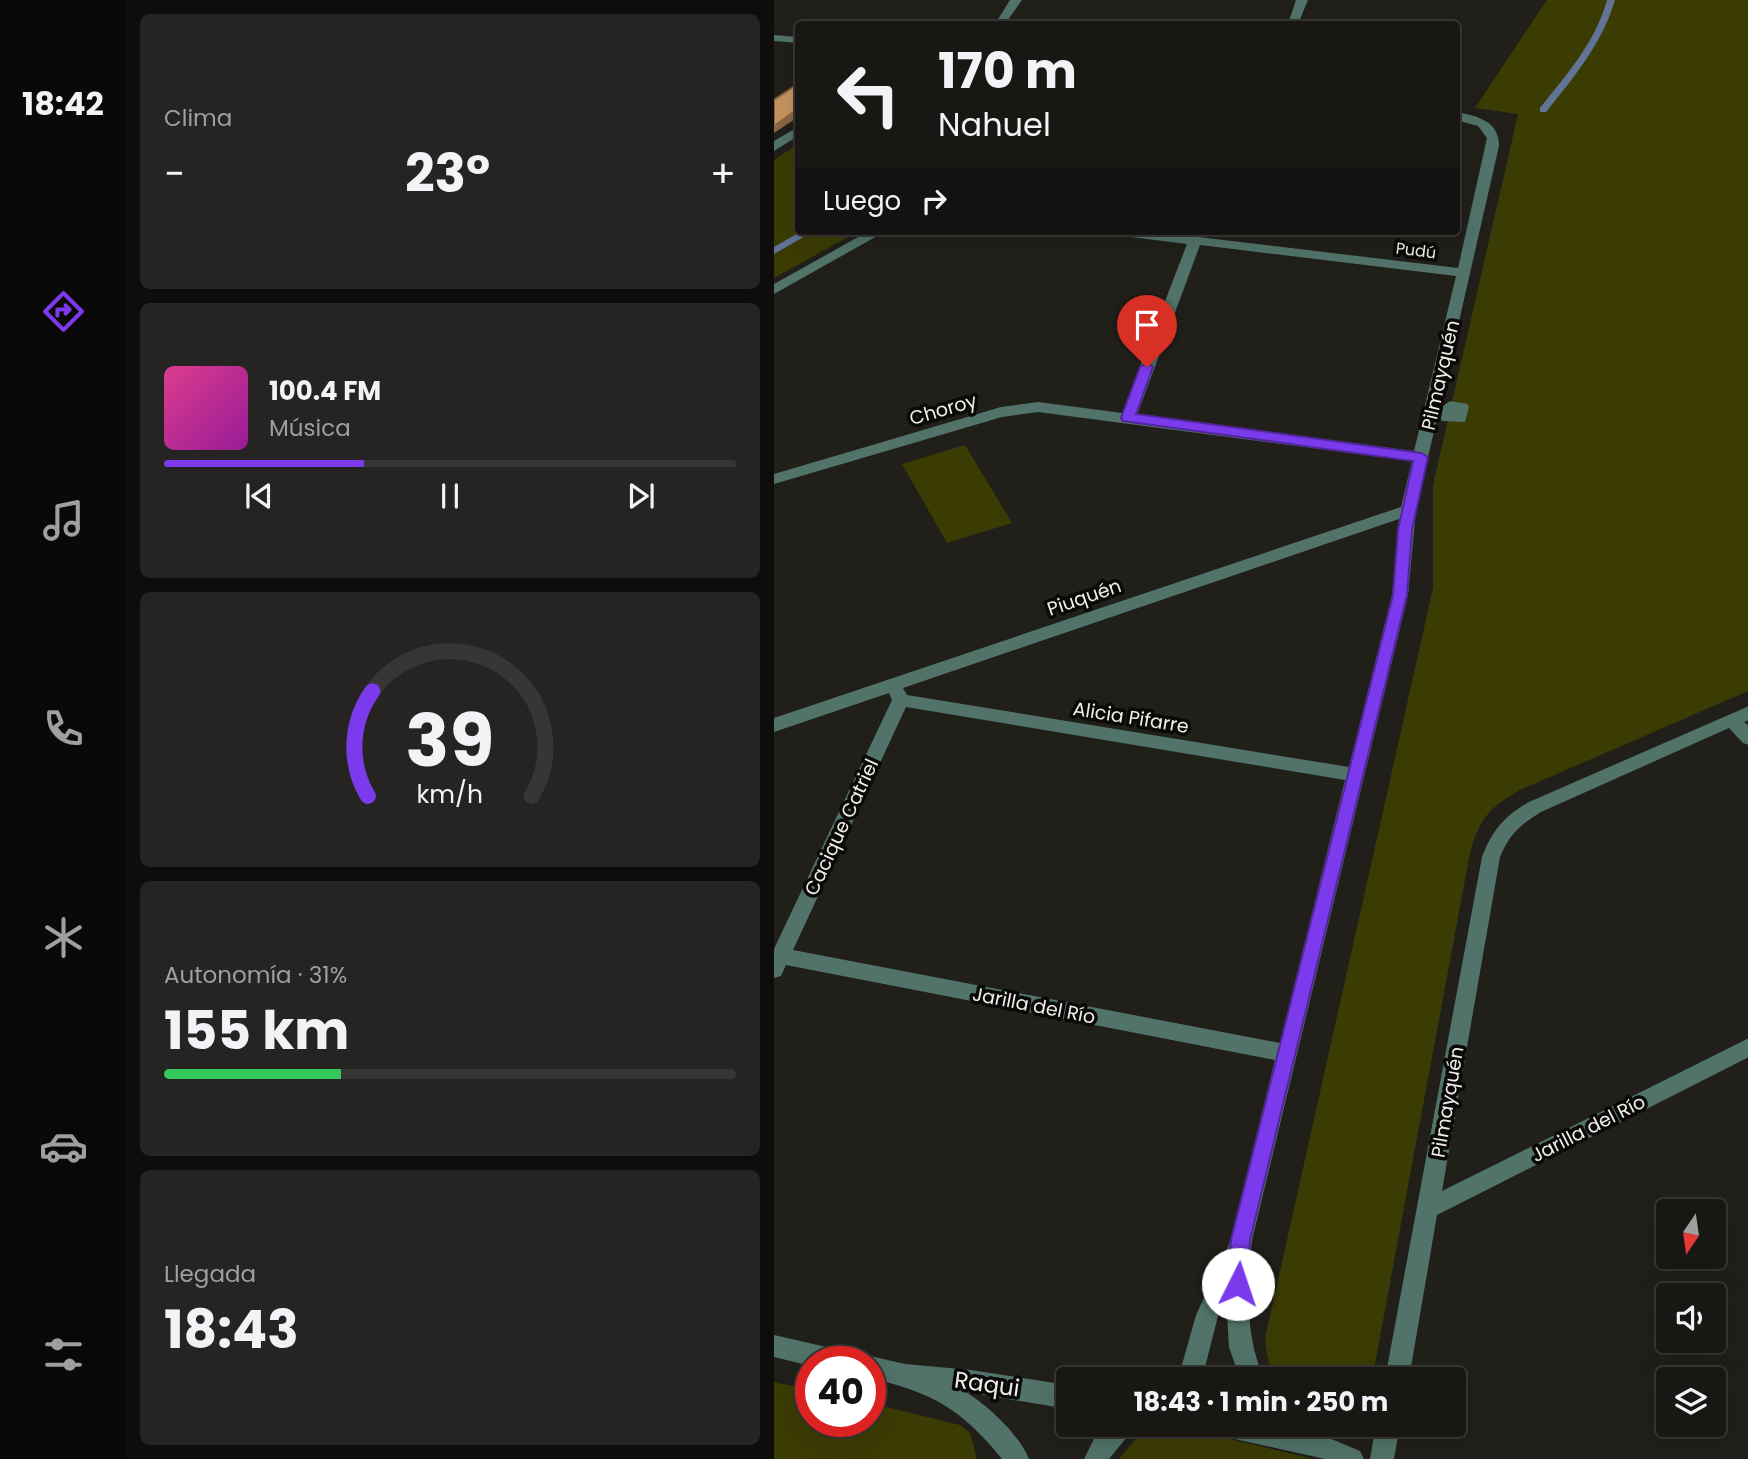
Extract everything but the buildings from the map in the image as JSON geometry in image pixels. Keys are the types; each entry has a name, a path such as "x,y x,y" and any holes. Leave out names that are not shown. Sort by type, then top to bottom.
{"street":[{"path":"1002,21 1016,0"},
{"path":"1294,21 1302,0"},
{"path":"774,38 795,40"},
{"name":"Pilmayquén","path":"1248,1367 1242,1350 1238,1321 1241,1240 1400,595 1408,510 1493,146 1492,131 1487,125 1460,117"},
{"path":"774,147 795,133"},
{"path":"774,290 872,235"},
{"name":"Pudú","path":"1147,235 1464,273"},
{"path":"1128,418 1195,241"},
{"name":"Choroy","path":"774,479 1018,408 1059,408 1421,457"},
{"name":"Piuquén","path":"774,725 896,692 1408,510"},
{"name":"Alicia Pifarre","path":"896,692 1355,775"},
{"name":"Cacique Catriel","path":"777,963 896,692"},
{"path":"1740,716 1749,738"},
{"name":"Pilmayquén","path":"1398,1367 1491,857 1504,827 1535,807 1740,716"},
{"name":"Jarilla del Río","path":"777,963 1287,1053"},
{"name":"Jarilla del Río","path":"1428,1209 1749,1047"},
{"name":"Pilmayquén","path":"1193,1367 1214,1296 1241,1240"},
{"path":"774,1346 795,1351"},
{"name":"Raqui","path":"886,1371 1056,1395"},
{"name":"Raqui","path":"905,1375 956,1397 979,1413 1017,1459"},
{"path":"1096,1459 1110,1437"},
{"path":"1278,1437 1318,1446 1352,1459"},
{"path":"1307,1437 1318,1446"},
{"path":"1382,1459 1386,1437"}],"shaded area":[{"path":"1547,0 1748,0 1748,691 1520,790 1487,815 1477,831 1470,853 1374,1367 1271,1367 1265,1338 1433,588 1433,485 1518,114 1475,108"},
{"path":"795,146 795,235 852,235 774,278 774,160"},
{"path":"965,445 1012,523 947,543 902,464"},
{"path":"774,1382 795,1387 795,1437 886,1437 886,1407 960,1425 970,1433 977,1459 774,1459"},
{"path":"1137,1437 1222,1437 1313,1459 1119,1459"}],"waterway":[{"path":"1543,110 1592,45 1611,0"},
{"path":"774,251 802,235"}],"route":[{"path":"1147,367 1128,418 1421,457 1408,510 1400,595 1241,1240 1238,1284"}]}
